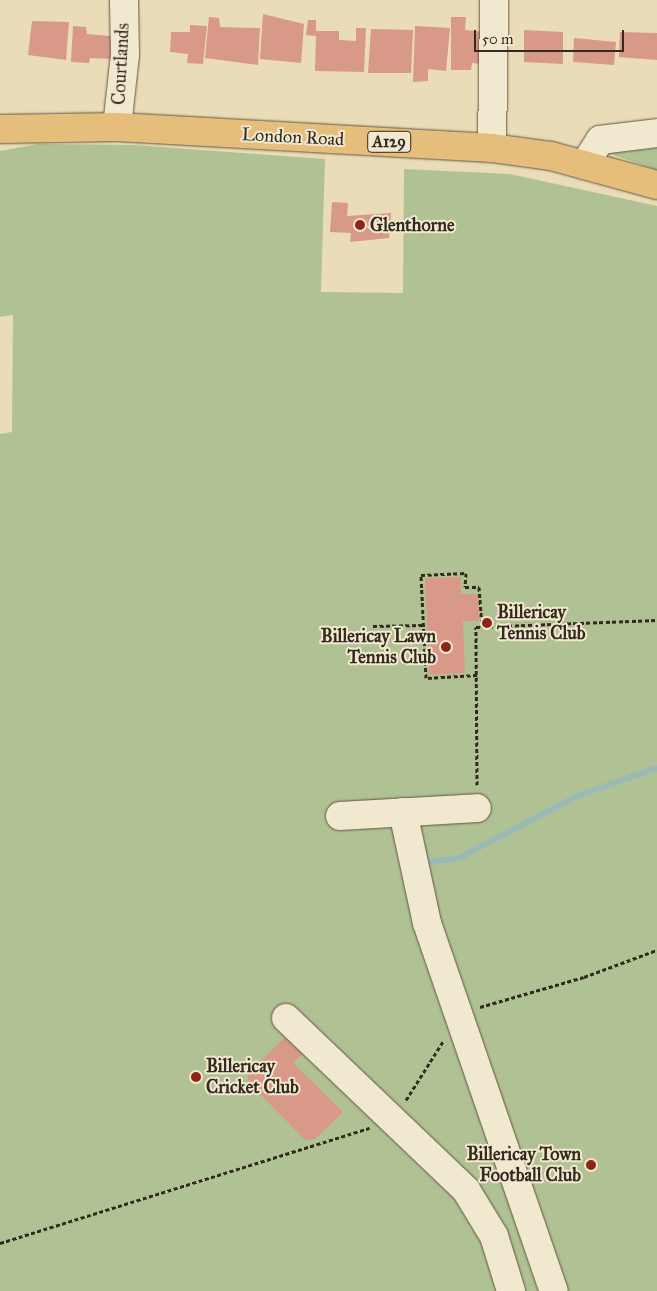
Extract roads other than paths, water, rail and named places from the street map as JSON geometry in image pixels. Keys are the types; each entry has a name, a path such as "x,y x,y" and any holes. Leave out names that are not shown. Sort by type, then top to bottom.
{"main road":[{"name":"London Road","path":"0,129 117,127 492,148 584,165 657,185"}],"street":[{"name":"Courtlands","path":"117,127 125,54 124,0"},
{"path":"492,148 494,0"},
{"path":"584,165 600,140 657,133"},
{"path":"340,816 477,808"},
{"path":"403,812 427,923 554,1291"},
{"path":"286,1018 395,1118 466,1190 494,1236 511,1291"}],"waterway":[{"path":"431,862 459,858 577,796 657,768"}],"place":[{"name":"Glenthorne","path":"360,225"},
{"name":"Billericay Tennis Club","path":"487,623"},
{"name":"Billericay Lawn Tennis Club","path":"446,647"},
{"name":"Billericay Cricket Club","path":"196,1077"},
{"name":"Billericay Town Football Club","path":"591,1165"}]}
